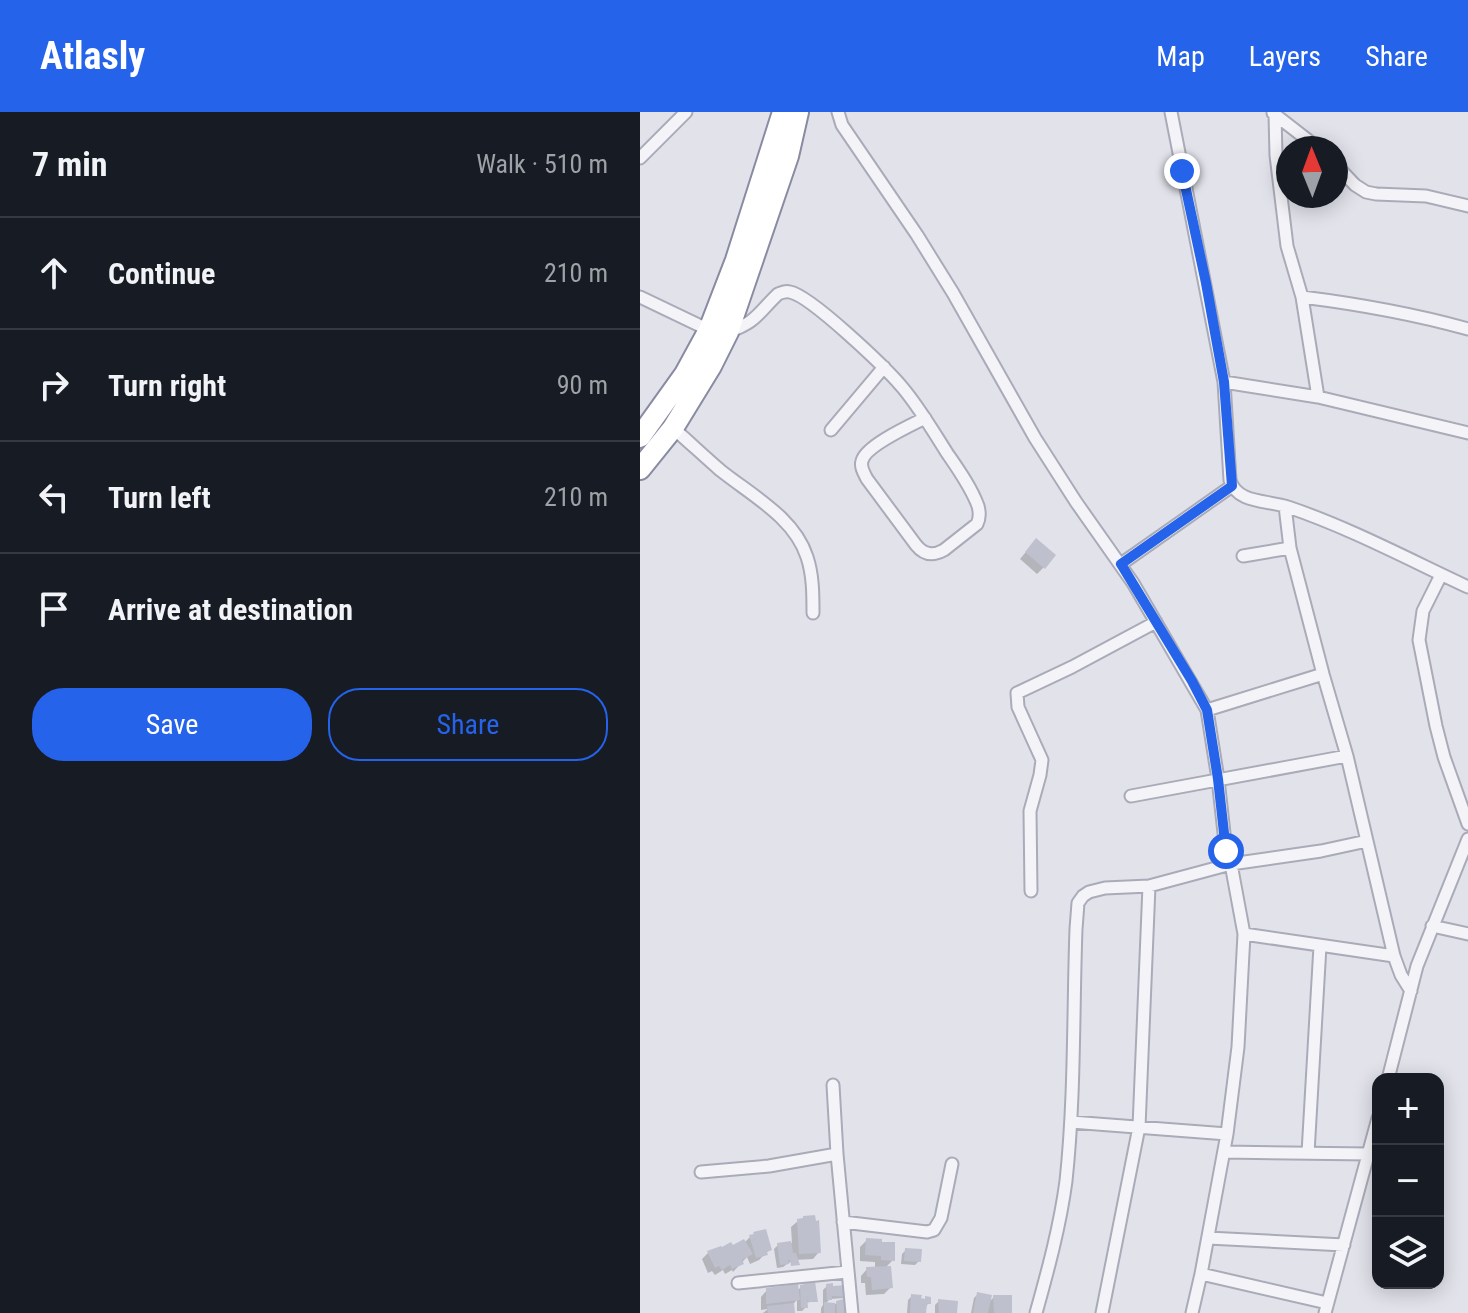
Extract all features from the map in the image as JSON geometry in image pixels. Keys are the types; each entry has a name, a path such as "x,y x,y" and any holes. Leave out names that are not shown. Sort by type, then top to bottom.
{"highway":[{"path":"640,469 673,428 711,366 736,260 783,112"},
{"path":"640,437 718,331 788,156 798,112"}],"street":[{"path":"640,158 686,112"},
{"path":"838,112 842,125 902,211 953,293 1035,438 1121,564 1207,710 1226,851 1244,934 1238,1047 1227,1134 1192,1313"},
{"path":"1171,112 1224,382 1232,486 1245,498 1285,506 1350,531 1468,587"},
{"path":"1274,114 1287,246 1302,297 1318,397"},
{"path":"1274,114 1302,136"},
{"path":"1348,178 1366,192 1426,196 1468,206"},
{"path":"640,297 718,331 745,325 778,294 791,292 824,314 884,367 904,388 925,418 978,506 977,524 944,550 930,554 916,545 867,479 861,462 863,456 879,443 925,418"},
{"path":"1302,297 1360,305 1468,329"},
{"path":"831,430 884,367"},
{"path":"1224,382 1318,397 1468,433"},
{"path":"673,428 774,511 798,538 807,556 813,581 813,613"},
{"path":"1121,564 1232,486"},
{"path":"1285,506 1290,548 1347,756 1394,956 1411,991"},
{"path":"1243,556 1290,548"},
{"path":"1441,575 1423,611 1419,640 1444,757 1468,824"},
{"path":"1031,891 1030,811 1042,760 1018,707 1017,693 1156,622"},
{"path":"1207,710 1323,674"},
{"path":"1131,796 1347,756"},
{"path":"1390,1073 1417,966 1468,839"},
{"path":"1036,1313 1059,1224 1065,1183 1071,1122 1078,903 1089,892 1105,888 1149,886 1231,864 1367,841"},
{"path":"1102,1313 1139,1127 1149,886"},
{"path":"1432,926 1468,934"},
{"path":"1244,934 1394,956"},
{"path":"1308,1153 1320,946"},
{"path":"833,1085 852,1313"},
{"path":"1071,1122 1227,1134"},
{"path":"1201,1274 1326,1308 1372,1142"},
{"path":"1224,1152 1369,1154"},
{"path":"701,1172 769,1166 837,1154"},
{"path":"843,1222 927,1232 934,1230 941,1218 952,1164"},
{"path":"1208,1238 1344,1245"},
{"path":"738,1283 847,1272"}],"building":[{"path":"1036,538 1056,555 1045,569 1025,552"},
{"path":"815,1215 816,1221 819,1220 821,1253 799,1254 797,1219"},
{"path":"766,1229 772,1250 767,1252 768,1255 756,1258 749,1235"},
{"path":"866,1238 895,1242 895,1261 865,1255"},
{"path":"744,1239 753,1254 742,1260 744,1264 732,1269 730,1265 722,1270 719,1266 715,1268 707,1251"},
{"path":"791,1241 800,1265 791,1266 788,1260 789,1264 780,1265 777,1243"},
{"path":"905,1248 922,1249 921,1262 904,1261"},
{"path":"891,1266 893,1288 872,1290 866,1267"},
{"path":"815,1281 818,1302 808,1302 807,1296 808,1308 801,1308 800,1285"},
{"path":"833,1283 833,1286 846,1285 847,1297 832,1296 832,1300 827,1300 826,1284"},
{"path":"798,1284 800,1300 766,1304 766,1288"},
{"path":"977,1292 992,1295 988,1313 973,1313"},
{"path":"911,1294 922,1295 921,1298 925,1299 925,1296 931,1297 926,1313 910,1313"},
{"path":"993,1295 1012,1295 1012,1313 994,1313"},
{"path":"847,1298 848,1313 837,1313 836,1301"},
{"path":"938,1299 958,1301 957,1313 939,1313"},
{"path":"824,1302 835,1303 835,1313 824,1313"},
{"path":"794,1303 795,1313 768,1313 767,1306"}],"route":[{"path":"1182,171 1224,382 1232,486 1121,564 1207,710 1226,851"}]}
